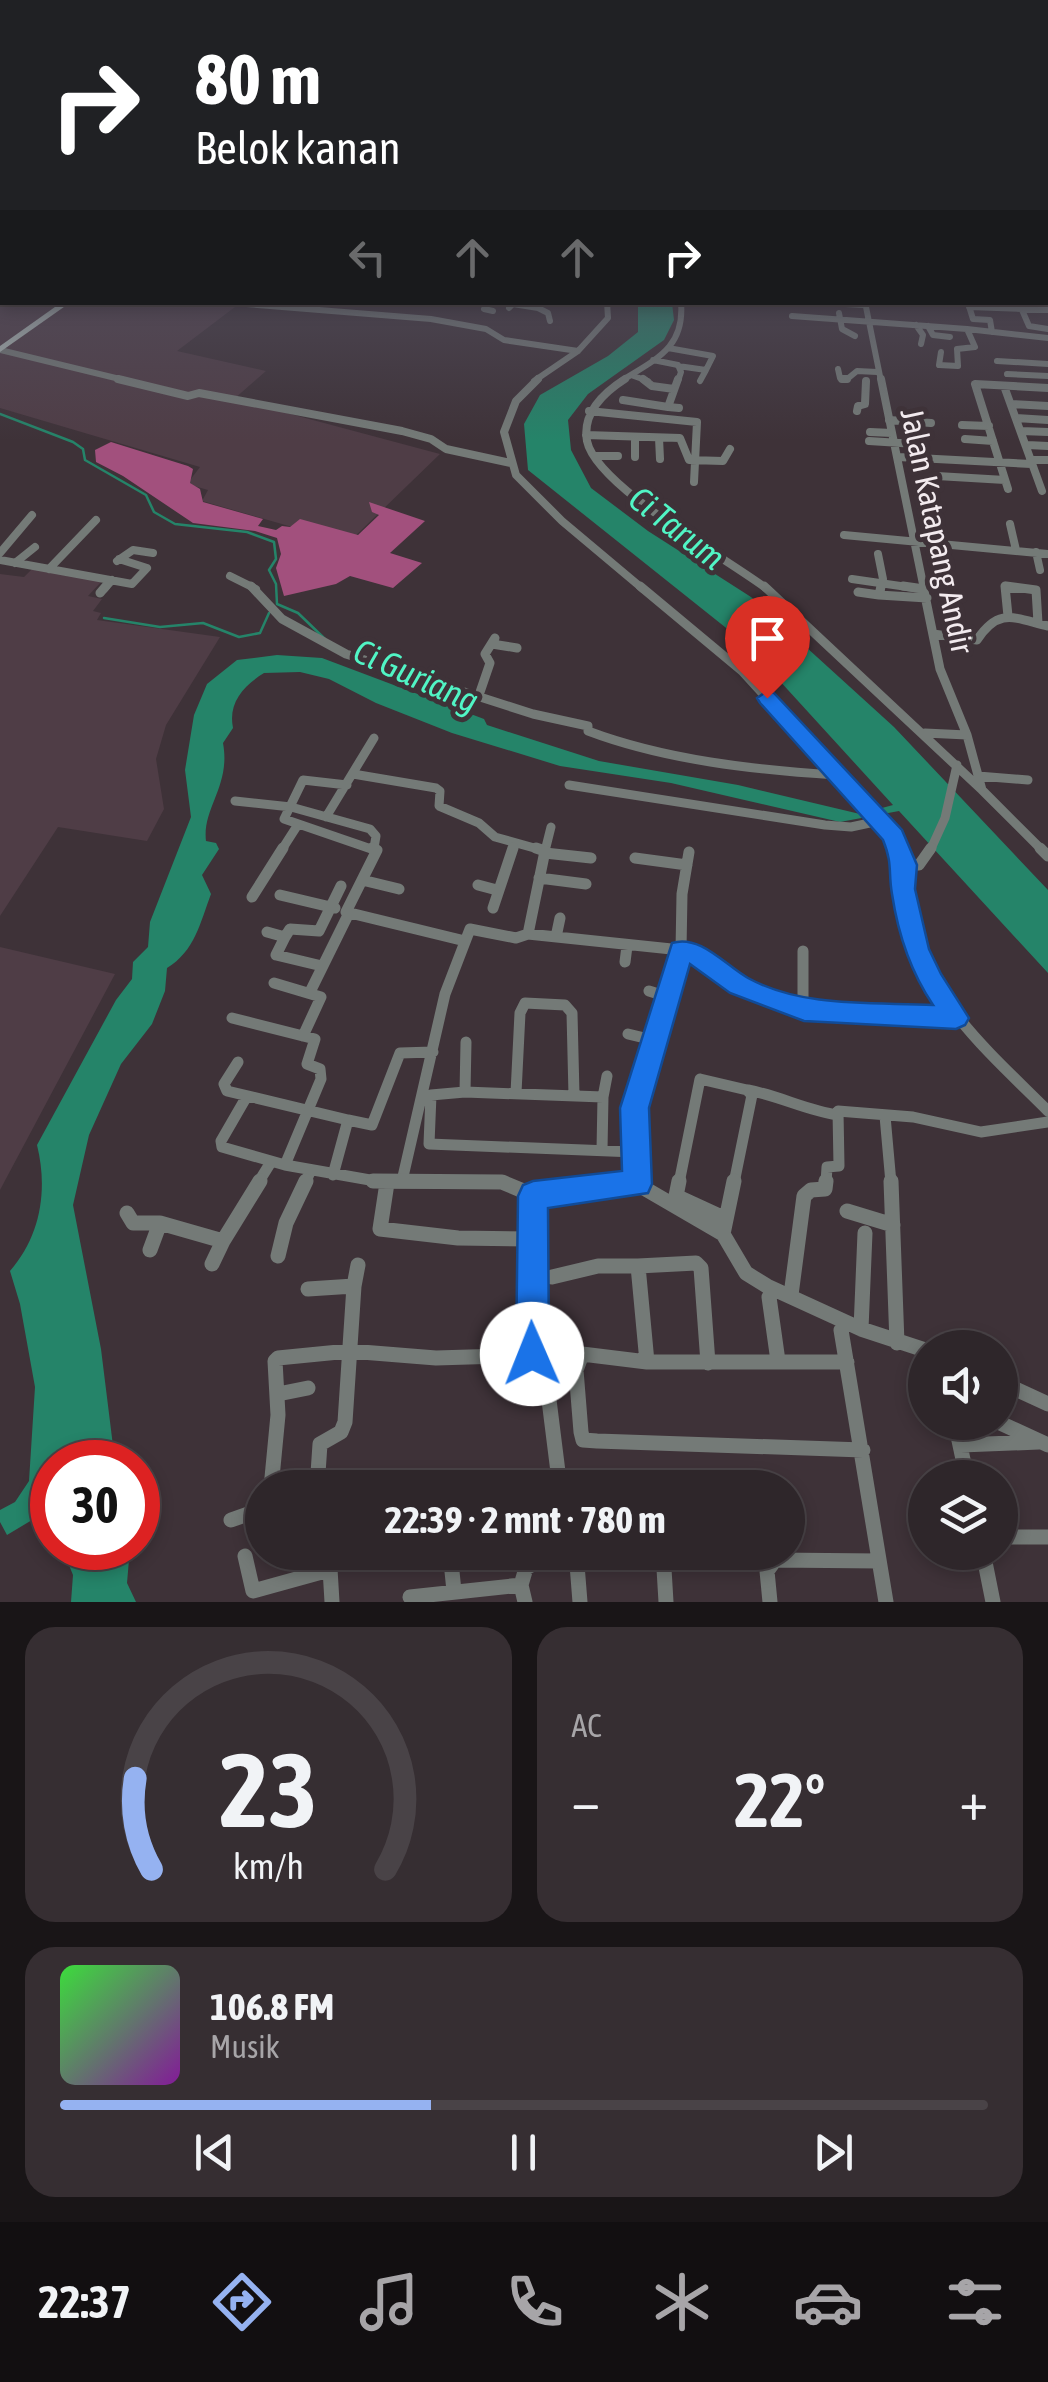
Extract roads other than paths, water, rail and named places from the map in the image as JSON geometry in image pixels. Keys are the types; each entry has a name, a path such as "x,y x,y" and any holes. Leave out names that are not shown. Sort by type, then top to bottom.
{"main road":[{"path":"0,350 64,305"}],"street":[{"path":"252,305 421,318 480,327 504,340 578,351"},
{"path":"304,310 308,305"},
{"path":"415,305 421,318"},
{"path":"486,305 484,309 493,312"},
{"path":"514,305 539,305 550,320"},
{"path":"608,305 610,312 605,323 578,351 529,385 516,401 504,432 511,462 532,494 742,671 836,775 860,791 893,836 905,865 903,889 916,949 930,980 956,1018 1048,1111"},
{"path":"680,305 683,327 668,348 605,393 589,411 586,436 595,456 627,489 780,598 925,734 956,771"},
{"name":"Jalan Katapang Andir","path":"865,305 916,544 934,650 968,735 979,783"},
{"path":"969,305 973,319 990,320 992,332"},
{"path":"1019,305 1030,326 1048,328"},
{"path":"997,308 1019,305 1048,310"},
{"path":"792,316 817,323 839,317 1048,341"},
{"path":"839,317 842,329 855,336"},
{"path":"885,323 889,332"},
{"path":"916,325 923,335 921,344"},
{"path":"928,326 933,335 950,337"},
{"path":"941,352 939,365 958,366 956,348 975,347 967,330"},
{"path":"1023,342 1048,341"},
{"path":"668,348 713,356 703,377"},
{"path":"0,350 188,396 200,393 402,431 430,439 446,449 511,462"},
{"path":"653,360 703,377"},
{"path":"997,362 1048,364"},
{"path":"668,407 681,371 678,366"},
{"path":"838,369 840,378 846,380 856,371 877,372"},
{"path":"1007,374 1048,376"},
{"path":"631,375 652,386 674,389"},
{"path":"689,376 703,377"},
{"path":"865,403 866,381"},
{"path":"938,476 1006,484 975,384 1048,388"},
{"path":"1004,386 1042,491"},
{"path":"623,400 679,408"},
{"path":"858,412 858,406 865,403 885,404"},
{"path":"1010,404 1048,406"},
{"path":"589,411 696,422 694,482"},
{"path":"635,457 640,414"},
{"path":"1016,418 1048,420"},
{"path":"660,459 664,420"},
{"path":"889,420 931,423"},
{"path":"962,425 988,426"},
{"path":"1021,431 1048,432"},
{"path":"586,436 682,439 686,459 693,461 723,461 730,449"},
{"path":"869,436 916,444"},
{"path":"965,439 993,441"},
{"path":"1027,445 1048,446"},
{"path":"595,456 618,456"},
{"path":"898,459 1000,464 1048,460"},
{"path":"32,516 0,556 15,563 132,584 147,568 116,562 133,550 152,553"},
{"path":"49,569 96,520"},
{"path":"1010,524 1016,550"},
{"path":"844,535 1048,554"},
{"path":"15,563 35,547"},
{"path":"1036,552 1040,570"},
{"path":"878,554 881,590"},
{"path":"230,576 251,584 272,610 360,659 478,698 581,724 588,727 588,732 656,749 781,772 836,775"},
{"path":"100,593 112,580"},
{"path":"852,580 881,590"},
{"path":"933,636 977,640 989,622 1008,616 1043,625 1036,590 1005,586 1008,616"},
{"path":"858,592 925,594"},
{"path":"478,698 490,663 485,654 493,641 516,648"},
{"path":"925,734 968,735"},
{"path":"326,818 374,738"},
{"path":"937,763 979,783 1048,856"},
{"path":"905,865 919,864 930,851 956,771"},
{"path":"353,774 438,789 439,806 479,823 494,837 545,852 591,858"},
{"path":"346,785 307,779 301,782 284,819 374,848"},
{"path":"979,783 1028,780"},
{"path":"569,785 824,825 851,827 875,816"},
{"path":"235,801 291,807 370,829 376,836 377,853 310,992"},
{"path":"252,897 296,826"},
{"path":"528,934 551,827"},
{"path":"493,908 514,844"},
{"path":"635,858 688,859 682,894 681,950 635,1108 637,1184"},
{"path":"539,878 586,884"},
{"path":"362,880 398,889"},
{"path":"478,885 497,890"},
{"path":"322,966 276,955 290,929 318,932 340,886"},
{"path":"280,894 464,941"},
{"path":"556,937 560,918"},
{"path":"532,1239 458,1238 380,1228 433,1052 445,994 470,929 516,938 528,934 681,950 700,958 740,986 804,1010 956,1018"},
{"path":"268,932 284,937"},
{"path":"626,962 627,946"},
{"path":"803,951 804,1010"},
{"path":"274,983 320,994 322,999 303,1036"},
{"path":"649,991 668,996"},
{"path":"516,1092 520,1013 526,1003 538,1003 565,1005 572,1013 574,1094"},
{"path":"212,1264 223,1241 278,1164 307,1111 321,1070 307,1064 316,1040 232,1018"},
{"path":"628,1034 653,1040"},
{"path":"465,1092 466,1042"},
{"path":"238,1062 223,1088 372,1126 398,1056 410,1050 433,1052"},
{"path":"602,1150 607,1076"},
{"path":"838,1115 822,1113 782,1096 698,1081 676,1196 725,1227 746,1272 861,1328 908,1346"},
{"path":"725,1227 752,1095 747,1090"},
{"path":"603,1097 516,1092 431,1095 426,1142 635,1152"},
{"path":"246,1096 220,1145 278,1164 394,1182 502,1182 533,1196 637,1184 725,1227"},
{"path":"791,1295 804,1196 824,1189 827,1168 840,1164 838,1111 913,1117 981,1132 1048,1122"},
{"path":"885,1116 897,1343"},
{"path":"333,1175 348,1120"},
{"path":"278,1256 286,1224 311,1170"},
{"path":"533,1196 532,1354 549,1400 558,1470"},
{"path":"848,1211 893,1225"},
{"path":"127,1213 133,1222 160,1223 223,1241"},
{"path":"150,1250 160,1223"},
{"path":"861,1328 865,1233"},
{"path":"318,1470 320,1444 341,1432 345,1422 358,1264"},
{"path":"552,1277 598,1266 699,1264 708,1363"},
{"path":"638,1266 648,1362"},
{"path":"308,1289 354,1286"},
{"path":"769,1297 778,1361"},
{"path":"841,1330 886,1602"},
{"path":"273,1470 278,1394 274,1361 278,1358 349,1351 436,1358 532,1354"},
{"path":"847,1362 648,1362 582,1354 576,1370 583,1440 863,1450"},
{"path":"278,1394 308,1388"},
{"path":"1018,1390 1048,1404"},
{"path":"1018,1432 1044,1444"},
{"path":"960,1440 964,1460"},
{"path":"961,1445 1044,1444"},
{"path":"231,1520 245,1515"},
{"path":"1018,1536 1048,1536"},
{"path":"770,1602 767,1572 776,1560 879,1560"},
{"path":"248,1570 253,1592 308,1570"},
{"path":"329,1570 332,1602"},
{"path":"452,1570 454,1591"},
{"path":"577,1570 580,1602"},
{"path":"664,1570 666,1602"},
{"path":"987,1570 993,1602"},
{"path":"410,1597 454,1591 523,1593"}],"waterway":[{"name":"Ci Guriang","path":"0,414 73,442 83,449 85,460 146,495 154,512 175,524 247,532 274,542 276,559 269,570 276,584 277,604 298,613 325,639"},
{"path":"104,618 160,627 203,623 239,637 260,633 269,613"}],"water label":[{"name":"Ci Tarum","path":"677,528"}]}
